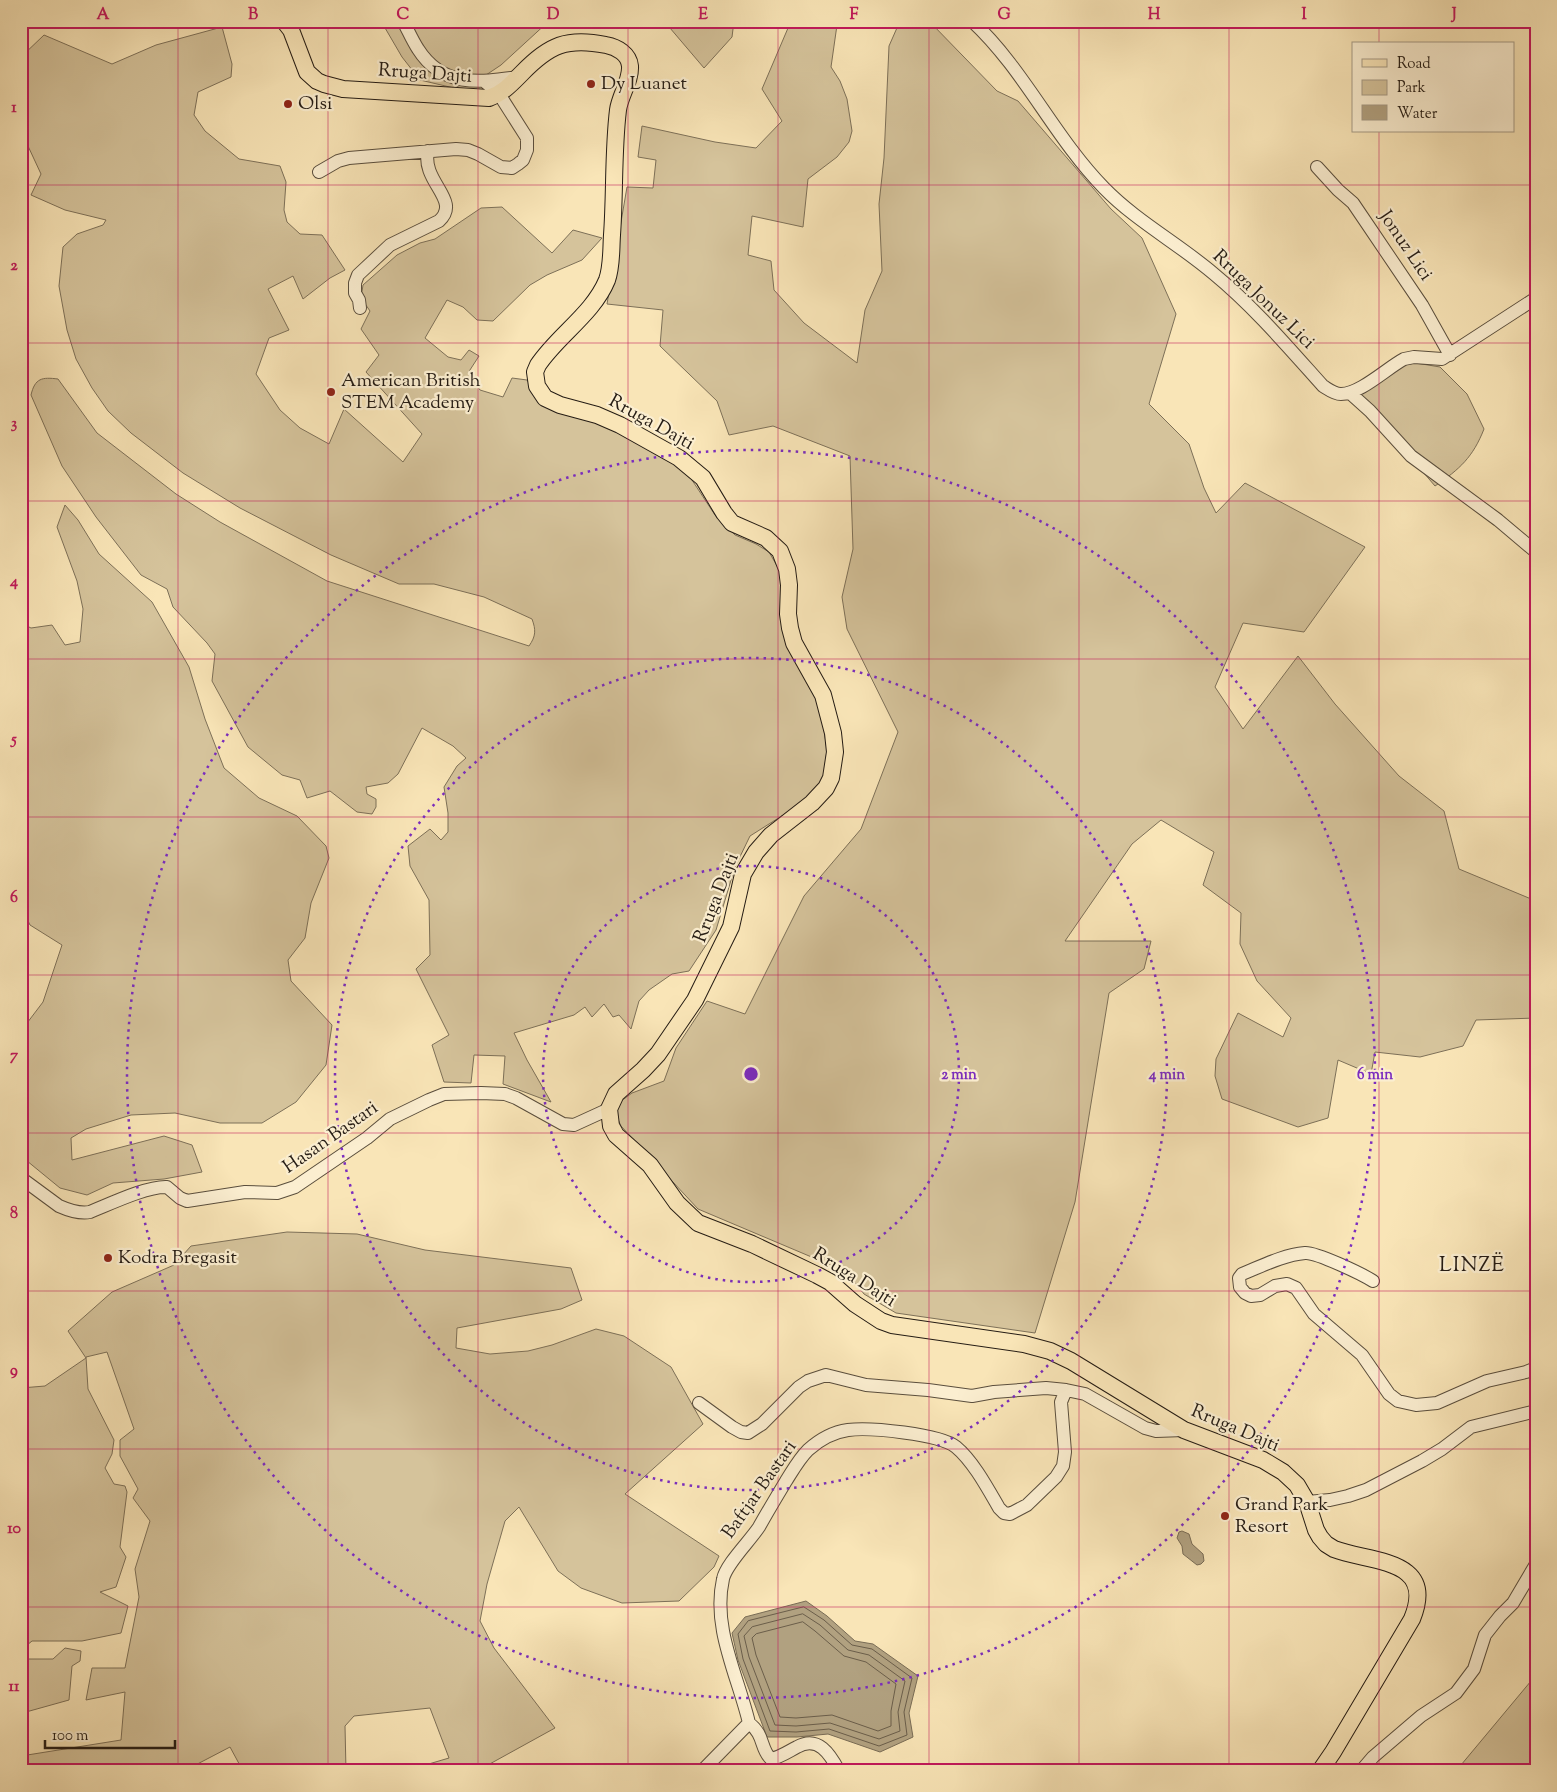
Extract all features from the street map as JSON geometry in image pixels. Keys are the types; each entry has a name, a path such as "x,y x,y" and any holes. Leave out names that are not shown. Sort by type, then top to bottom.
{"main road":[{"name":"Rruga Dajti","path":"284,21 291,30 307,72 317,81 343,89 489,98 499,94 542,53 556,47 576,42 613,46 624,54 630,65 619,103 616,129 615,194 608,277 597,298 538,365 535,372 537,386 539,392 545,398 597,415 620,425 679,458 703,478 724,513 732,522 766,538 780,551 787,569 789,586 788,614 794,643 823,695 833,734 835,752 831,778 826,788 812,803 770,835 756,852 743,874 731,927 695,1000 658,1054 616,1094 609,1109 611,1126 616,1135 650,1165 677,1203 698,1223 752,1244 830,1282 855,1304 881,1321 892,1325 1024,1344 1050,1351 1071,1361 1184,1430 1263,1460 1283,1472 1297,1485 1307,1502 1316,1530 1326,1544 1342,1552 1390,1563 1402,1568 1412,1578 1418,1593 1418,1601 1412,1619 1320,1771"}],"street":[{"path":"403,21 418,50 437,70 460,80 485,82 518,77"},
{"name":"Rruga Jonuz Lici","path":"972,21 1000,51 1064,141 1085,168 1105,189 1122,205 1214,273 1276,333 1323,386 1337,393 1350,393"},
{"path":"319,172 349,158 448,149 468,150 501,167 512,168 523,160 527,150 527,138 499,94 485,82"},
{"path":"360,308 355,293 358,275 390,245 402,237 439,221 445,215 447,204 430,174 427,164 428,152"},
{"name":"Jonuz Lici","path":"1317,167 1353,203 1422,305 1450,355"},
{"path":"1536,298 1450,355 1442,359 1414,357 1404,359 1350,393 1370,410 1411,456 1498,520 1536,552"},
{"name":"Hasan Bastari","path":"21,1178 59,1206 82,1213 90,1212 160,1187 168,1187 187,1202 245,1192 277,1193 296,1187 367,1138 390,1119 444,1094 505,1094 516,1098 563,1124 574,1125 609,1109"},
{"path":"1373,1281 1361,1273 1307,1252 1288,1256 1242,1274 1239,1278 1240,1287 1251,1296 1260,1295 1275,1286 1287,1284 1296,1288 1314,1314 1362,1355 1390,1394 1398,1401 1416,1405 1437,1403 1487,1381 1536,1368"},
{"name":"Baftjar Bastari","path":"699,1403 732,1427 741,1432 748,1432 762,1424 799,1387 808,1381 826,1375 866,1385 972,1396 994,1392 1046,1388 1066,1390 1084,1394 1145,1428 1156,1431 1184,1430"},
{"name":"Baftjar Bastari","path":"749,1723 721,1625 720,1601 723,1578 734,1559 756,1532 799,1459 808,1450 827,1437 848,1430 899,1433 941,1439 954,1445 965,1456 999,1508 1010,1514 1027,1505 1056,1477 1063,1466 1065,1452 1061,1402 1066,1390"},
{"path":"1307,1502 1330,1500 1366,1490 1422,1460 1471,1427 1536,1411"},
{"path":"1361,1771 1373,1757 1421,1716 1456,1692 1474,1669 1485,1635 1500,1616 1514,1603 1536,1564"},
{"path":"702,1771 749,1723 756,1728 762,1737 766,1755 772,1759 778,1758 809,1742 819,1744 824,1748 839,1771"}],"green space":[{"path":"381,21 549,21 501,65 486,75 454,88 420,80 402,57"},
{"path":"664,21 734,21 732,37 704,68"},
{"path":"791,21 840,21 837,25 831,67 840,81 847,99 852,131 849,142 837,157 808,179 803,227 752,216 748,255 771,261 774,290 804,323 857,363 865,310 882,271 879,204 884,158 889,46 900,21 929,21 997,91 1018,101 1111,209 1142,238 1176,314 1149,404 1189,444 1204,488 1216,513 1245,483 1365,547 1304,632 1243,623 1215,687 1243,729 1298,656 1335,704 1399,776 1444,811 1459,869 1536,901 1536,1018 1476,1020 1463,1046 1420,1057 1375,1052 1371,1074 1338,1060 1328,1118 1298,1127 1222,1099 1215,1076 1216,1059 1238,1013 1283,1037 1291,1018 1257,981 1240,944 1241,913 1203,885 1214,852 1161,820 1132,844 1065,941 1151,941 1144,969 1109,993 1075,1202 1035,1333 896,1313 864,1294 847,1272 698,1209 621,1126 616,1115 617,1104 632,1093 664,1081 676,1048 707,1001 745,1014 804,896 861,829 898,732 847,629 842,597 853,549 850,456 773,426 729,435 717,401 660,346 663,310 607,304 627,187 653,188 656,160 638,157 642,126 715,142 756,148 782,121 762,89"},
{"path":"222,27 232,64 231,77 198,92 194,115 205,131 239,159 280,166 286,182 284,210 287,222 300,234 322,235 345,270 330,278 303,299 293,276 268,289 289,330 269,338 256,374 280,410 300,428 329,444 344,409 403,462 422,434 366,372 379,355 361,329 370,311 361,298 363,285 397,255 420,243 435,239 481,208 502,207 552,253 573,230 602,238 582,260 547,275 530,285 493,321 477,320 463,307 447,300 425,338 448,357 461,360 469,350 479,356 468,373 480,390 503,397 512,378 527,380 545,406 625,432 651,447 688,474 715,515 735,535 769,552 780,571 822,716 827,750 823,783 807,800 750,836 735,867 716,930 689,971 672,974 649,990 639,1001 631,1029 619,1015 613,1017 604,1004 592,1017 585,1007 574,1015 514,1033 551,1102 503,1084 505,1056 474,1055 471,1083 444,1082 432,1045 449,1035 416,969 430,955 429,900 410,866 408,846 430,829 441,840 448,832 448,813 444,787 457,766 466,758 453,746 422,728 398,774 388,783 366,787 367,794 376,799 376,807 372,814 357,812 330,791 307,798 300,780 282,775 248,747 212,681 215,654 173,607 167,589 141,575 96,517 62,466 31,395 35,385 40,380 48,378 58,379 97,433 176,494 220,522 327,581 529,646 535,633 532,619 484,597 434,584 399,584 331,555 240,508 183,473 131,433 108,411 92,388 76,359 67,330 59,286 63,247 77,234 103,225 106,220 65,210 31,195 41,174 21,131 21,57 44,35 112,64 156,45"},
{"path":"1416,363 1440,367 1467,394 1484,429 1480,439 1465,462 1435,486 1358,396 1404,365"},
{"path":"65,505 78,520 99,554 152,602 189,667 205,719 224,768 259,798 297,816 326,846 329,858 311,903 305,938 288,960 291,981 332,1025 326,1065 296,1102 262,1123 220,1123 175,1113 131,1115 86,1129 71,1138 72,1160 164,1136 192,1145 202,1172 164,1179 113,1183 87,1195 60,1188 21,1156 21,1031 43,1002 62,945 30,925 21,906 21,623 31,628 52,625 65,645 80,642 83,609 77,581 57,527"},
{"path":"287,1232 357,1234 425,1250 571,1268 582,1300 561,1309 457,1328 456,1348 490,1354 528,1351 552,1345 596,1329 624,1336 671,1367 703,1424 625,1494 719,1556 714,1567 679,1601 622,1603 581,1588 558,1571 519,1507 505,1521 487,1584 480,1621 494,1648 555,1728 477,1771 405,1771 449,1758 430,1708 354,1716 345,1726 346,1771 243,1771 230,1747 184,1771 21,1771 21,1756 121,1740 125,1692 86,1700 92,1668 125,1668 139,1597 135,1569 150,1521 133,1498 138,1489 120,1456 120,1440 134,1429 107,1352 86,1357 88,1389 114,1440 112,1454 105,1468 114,1484 125,1486 127,1492 120,1547 126,1557 116,1587 100,1592 128,1606 121,1633 82,1641 32,1641 21,1650 21,1388 45,1386 86,1358 68,1331 112,1292 174,1265 191,1246"},
{"path":"65,1648 81,1651 80,1661 72,1666 69,1700 21,1712 21,1651 25,1659 53,1659"},
{"path":"1536,1675 1536,1771 1456,1771"}],"water":[{"path":"1182,1531 1189,1534 1192,1544 1203,1554 1204,1561 1201,1564 1197,1565 1183,1554 1182,1546 1177,1538 1179,1532"},
{"path":"806,1601 827,1616 855,1641 873,1644 918,1676 909,1713 913,1737 880,1752 828,1734 767,1737 738,1660 732,1633 745,1617"}],"place":[{"name":"Dy Luanet","path":"591,84"},
{"name":"Olsi","path":"288,104"},
{"name":"American British STEM Academy","path":"331,392"},
{"name":"Kodra Bregasit","path":"108,1258"},
{"name":"Grand Park Resort","path":"1225,1516"}],"district":[{"name":"LINZË","path":"1472,1266"}]}
